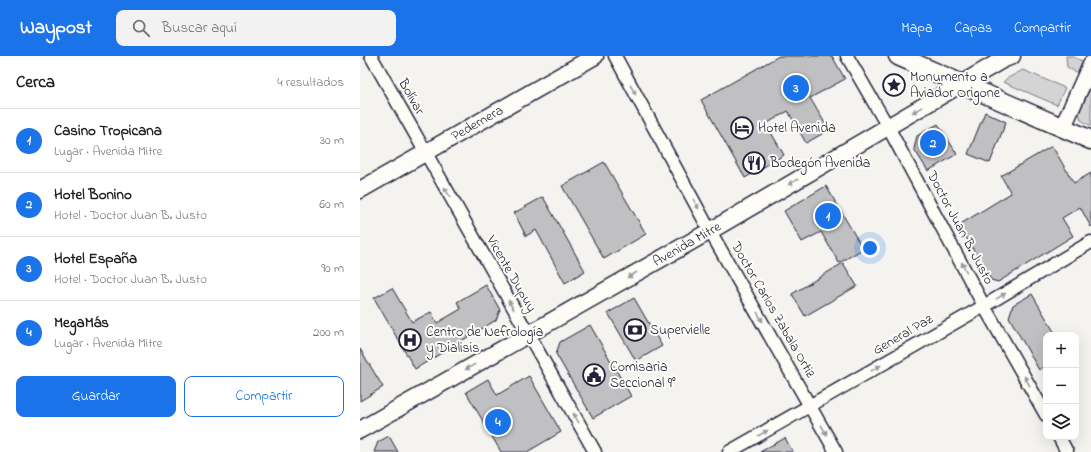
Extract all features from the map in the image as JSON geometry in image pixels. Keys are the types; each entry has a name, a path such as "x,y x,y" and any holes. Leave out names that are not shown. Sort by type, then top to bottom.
{"main road":[{"name":"Pedernera","path":"360,190 595,56"},
{"path":"898,56 1091,140"},
{"name":"Avenida Mitre","path":"360,430 710,231 1002,60 1012,56"},
{"path":"1063,127 1091,64"}],"street":[{"name":"Bolívar","path":"371,56 425,153"},
{"name":"Doctor Carlos Zabala Ortiz","path":"614,56 710,231 836,452"},
{"name":"Doctor Juan B. Justo","path":"848,56 888,127 984,306 1043,410"},
{"name":"Vicente Dupuy","path":"425,153 595,452"},
{"name":"General Paz","path":"729,452 984,306 1091,242"},
{"path":"1061,440 1067,452"}],"shaded area":[{"path":"1066,56 1072,56 1086,63 1081,75 1067,67"},
{"path":"1023,70 1065,88 1057,105 1003,82"},
{"path":"1091,86 1091,126 1081,120 1079,113"}],"building":[{"path":"779,56 832,56 845,79 810,98 829,130 806,143 788,111 766,124 784,155 745,178 701,100"},
{"path":"985,112 1006,122 990,163 968,154"},
{"path":"938,124 957,154 928,171 914,149 917,136"},
{"path":"1052,146 1074,183 1091,173 1091,227 1080,207 1062,218 1073,236 998,282 991,280 959,225 1011,193 1001,176"},
{"path":"604,162 646,234 604,259 562,186"},
{"path":"826,186 863,249 839,263 821,232 802,242 784,211"},
{"path":"543,197 585,271 565,283 536,230 526,236 514,213"},
{"path":"843,263 857,286 805,316 792,294"},
{"path":"486,285 500,310 496,320 415,369 374,298 392,288 412,322 431,312 437,323 461,309 457,302"},
{"path":"1032,294 1054,332 1043,332 1043,368 1039,370 1009,317 1013,305"},
{"name":"Supervielle","path":"634,298 662,346 636,361 608,313"},
{"name":"Comisarìa Seccional 9°","path":"590,325 631,396 593,418 556,354 560,342"},
{"path":"360,349 383,387 360,401"},
{"path":"529,376 561,432 527,452 501,452 466,392 488,379 497,395"},
{"path":"389,436 398,452 374,452 378,442"},
{"path":"785,438 793,452 760,452"}],"place":[{"name":"Monumento a Aviador Origone","path":"894,85"},
{"name":"Hotel España","path":"796,88"},
{"name":"Hotel Avenida","path":"742,128"},
{"name":"Hotel Bonino","path":"933,143"},
{"name":"Bodegón Avenida","path":"754,163"},
{"name":"Casino Tropicana","path":"828,216"},
{"name":"Supervielle","path":"635,330"},
{"name":"Centro de Nefrología y Dialisis","path":"410,340"},
{"name":"Comisarìa Seccional 9°","path":"594,375"},
{"name":"MegaMás","path":"498,422"}]}
